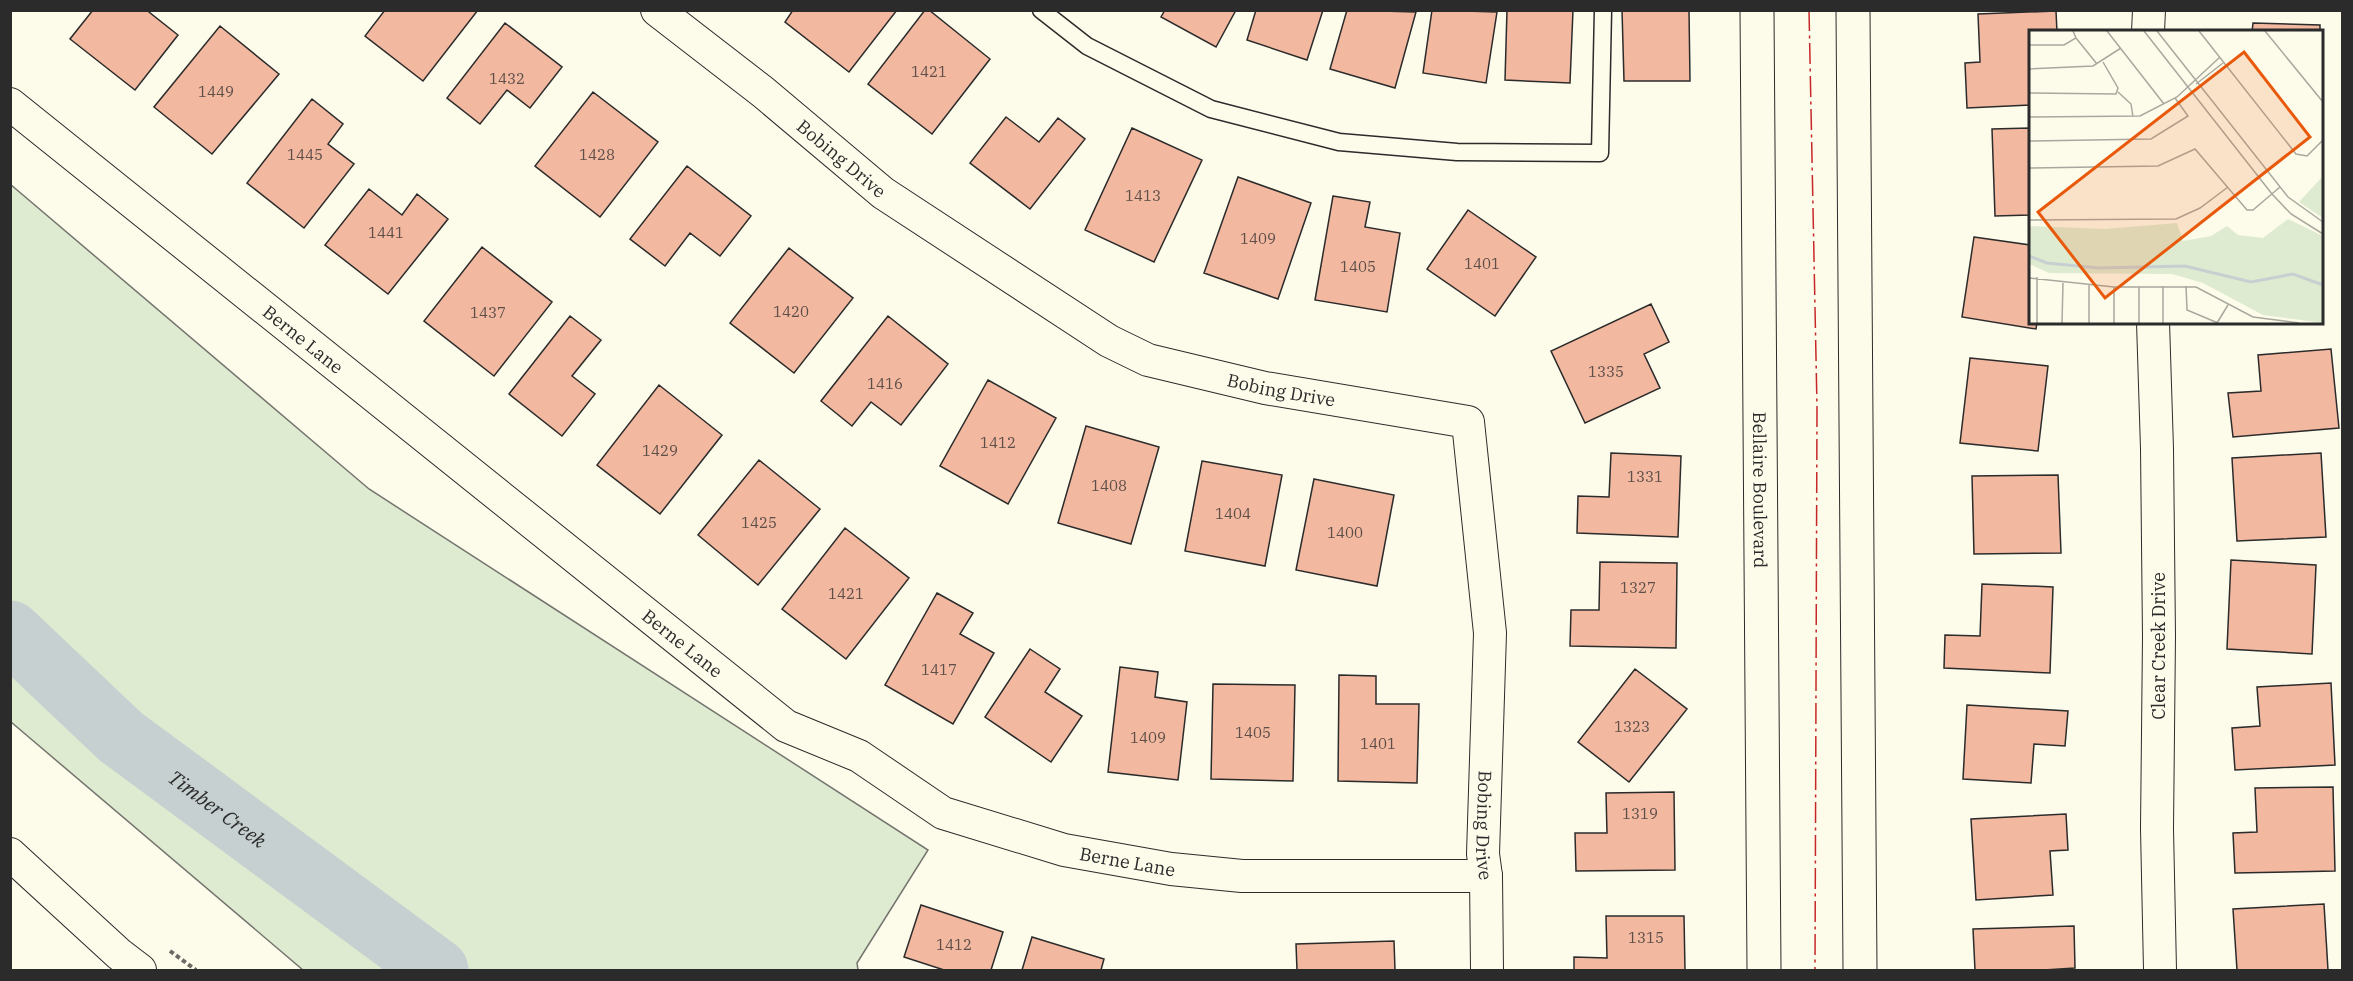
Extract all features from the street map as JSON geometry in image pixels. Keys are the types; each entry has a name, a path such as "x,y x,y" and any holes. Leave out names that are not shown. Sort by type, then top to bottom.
{"main road":[{"name":"Bellaire Boulevard","path":"1757,10 1764,970"},
{"path":"1853,10 1860,970"}],"street":[{"name":"Bobing Drive","path":"657,10 763,93 883,193 1109,341 1148,360 1265,388 1468,422 1491,633 1483,854 1486,876 1487,970"},
{"path":"2148,30 2149,10"},
{"name":"Berne Lane","path":"10,104 786,726 859,756 943,813 1064,850 1195,871 1242,876 1486,876"},
{"name":"Clear Creek Drive","path":"2153,324 2159,636 2157,828 2160,970"},
{"path":"10,854 122,965"}],"lane":[{"path":"1041,10 1087,46 1211,109 1340,142 1457,152 1600,153 1603,10"}],"green space":[{"path":"10,184 369,489 928,850 857,963 858,970 303,970 11,722"}],"building":[{"path":"93,10 150,10 149,12 178,35 135,90 70,39"},
{"path":"385,10 478,10 423,81 365,36"},
{"path":"793,10 897,10 849,72 785,22"},
{"path":"925,10 929,10 990,59 932,134 868,84"},
{"path":"1165,10 1236,10 1216,47 1161,17"},
{"path":"1256,10 1323,10 1307,60 1247,40"},
{"path":"1347,10 1416,12 1395,88 1330,69"},
{"path":"1432,10 1497,12 1486,83 1423,73"},
{"path":"1507,10 1573,10 1570,83 1505,80"},
{"path":"1622,10 1689,10 1690,81 1624,81"},
{"path":"2056,11 2057,30 2029,30 2029,105 1967,108 1965,63 1980,62 1978,14"},
{"path":"505,23 562,67 530,108 507,90 480,124 447,98"},
{"path":"2253,23 2320,25 2320,30 2252,30"},
{"path":"220,26 279,74 212,154 154,107"},
{"path":"593,92 658,142 600,217 535,166"},
{"path":"312,99 343,124 328,144 354,164 304,228 247,183"},
{"path":"1006,117 1039,142 1058,118 1085,139 1030,209 970,163"},
{"path":"1132,128 1202,160 1154,262 1085,230"},
{"path":"2029,128 2029,215 1995,216 1992,129"},
{"path":"687,166 751,216 720,256 690,233 665,266 630,239"},
{"path":"1238,177 1311,203 1278,299 1204,273"},
{"path":"369,189 402,215 417,194 448,219 388,294 325,245"},
{"path":"1333,196 1370,202 1365,227 1400,233 1387,312 1315,300"},
{"path":"1468,210 1536,257 1495,316 1427,269"},
{"path":"1974,237 2029,245 2029,324 2037,324 2036,329 1962,317"},
{"path":"482,247 552,302 494,376 424,321"},
{"path":"789,248 853,298 794,373 730,323"},
{"path":"1651,304 1669,342 1644,354 1660,388 1585,423 1551,351"},
{"path":"570,316 601,340 572,376 595,394 562,436 509,394"},
{"path":"888,316 948,364 901,425 871,402 852,426 821,401"},
{"path":"2331,349 2339,428 2233,437 2228,393 2261,391 2258,355"},
{"path":"1970,358 2048,366 2038,451 1960,443"},
{"path":"988,380 1056,418 1008,504 940,466"},
{"path":"659,385 722,435 660,514 597,465"},
{"path":"1086,426 1159,447 1131,544 1058,523"},
{"path":"1611,453 1681,456 1678,537 1577,533 1578,496 1609,497"},
{"path":"2321,453 2326,537 2237,541 2232,458"},
{"path":"759,460 820,509 758,585 698,535"},
{"path":"1202,461 1282,475 1265,566 1185,551"},
{"path":"2058,475 2061,553 1974,554 1972,476"},
{"path":"1314,479 1394,495 1377,586 1296,570"},
{"path":"845,528 909,578 846,659 782,609"},
{"path":"2231,560 2316,565 2312,654 2227,649"},
{"path":"1600,562 1677,563 1676,648 1570,646 1571,610 1599,610"},
{"path":"1982,584 2053,587 2050,673 1944,668 1945,635 1980,636"},
{"path":"937,593 973,613 960,634 994,653 953,724 885,685"},
{"path":"1030,649 1060,669 1045,692 1082,716 1051,762 985,717"},
{"path":"1120,667 1158,672 1155,697 1187,702 1178,780 1108,772"},
{"path":"1635,669 1687,709 1629,782 1578,742"},
{"path":"1339,675 1376,676 1376,704 1419,704 1417,783 1338,781"},
{"path":"2331,683 2335,765 2235,770 2232,728 2260,726 2257,687"},
{"path":"1213,684 1295,685 1293,781 1211,779"},
{"path":"1967,705 2068,711 2065,746 2034,744 2031,783 1963,779"},
{"path":"2333,787 2335,871 2235,873 2233,833 2257,832 2255,788"},
{"path":"1674,792 1675,870 1576,871 1575,833 1607,833 1606,793"},
{"path":"2066,814 2068,850 2050,851 2053,895 1976,900 1971,819"},
{"path":"2324,904 2328,970 2237,970 2233,909"},
{"path":"921,905 1003,932 991,970 944,970 904,957"},
{"path":"1606,916 1684,916 1685,970 1574,970 1574,957 1607,958"},
{"path":"2074,926 2075,968 1975,970 1973,929"},
{"path":"1032,937 1104,959 1101,970 1022,970"},
{"path":"1394,941 1395,970 1297,970 1296,944"}],"waterway":[{"name":"Timber Creek","path":"10,632 121,737 437,970"}],"power":[{"path":"1809,10 1817,407 1815,970"}]}
